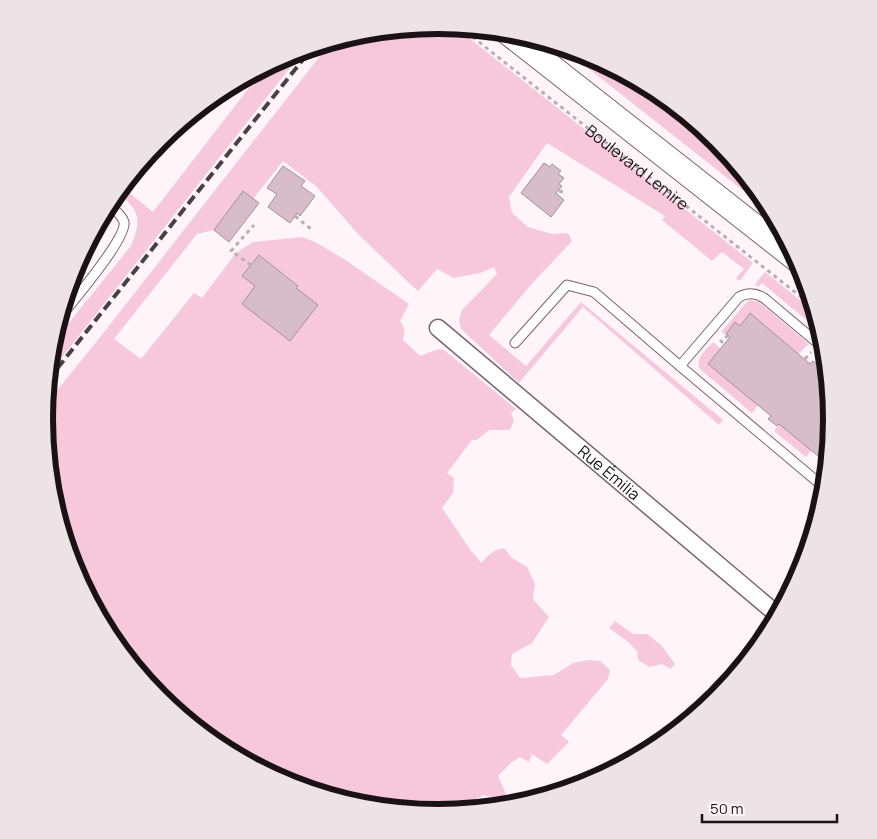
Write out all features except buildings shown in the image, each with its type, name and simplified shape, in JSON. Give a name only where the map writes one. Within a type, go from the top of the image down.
[{"type":"main road","name":"Boulevard Lemire","points":[[521,43],[784,250]]},
{"type":"street","name":"Rue Émilia","points":[[438,328],[773,611]]},
{"type":"lane","points":[[71,304],[120,238],[124,229],[124,222],[122,216],[115,210]]},
{"type":"lane","points":[[515,343],[567,285],[594,292],[819,483]]},
{"type":"lane","points":[[680,366],[739,296],[744,294],[758,294],[817,342]]},
{"type":"path","name":"Boulevard Lemire","points":[[471,36],[805,300]]},
{"type":"path","points":[[558,190],[567,193]]},
{"type":"path","points":[[294,216],[310,229]]},
{"type":"path","points":[[251,265],[231,251],[254,224]]},
{"type":"shaded area","points":[[438,34],[466,35],[753,263],[740,281],[736,278],[744,269],[722,252],[712,261],[662,220],[665,216],[547,143],[509,197],[512,213],[528,227],[552,234],[568,233],[572,241],[529,287],[489,335],[526,366],[581,302],[723,420],[719,425],[583,307],[519,383],[461,329],[459,320],[462,310],[497,274],[494,267],[480,273],[454,278],[437,269],[418,291],[358,234],[317,187],[283,161],[253,199],[243,191],[214,230],[197,234],[114,339],[141,359],[194,293],[202,298],[236,253],[253,242],[302,237],[317,243],[344,259],[409,304],[400,321],[404,330],[403,340],[420,356],[438,349],[444,350],[516,409],[511,413],[514,421],[510,430],[489,430],[477,440],[472,440],[447,473],[454,478],[453,493],[442,508],[481,563],[489,555],[504,548],[512,558],[527,567],[535,584],[533,599],[549,617],[532,643],[512,654],[511,665],[520,678],[554,675],[573,663],[588,660],[600,661],[610,670],[608,679],[561,735],[569,742],[547,764],[532,754],[529,762],[520,757],[498,776],[506,794],[502,800],[483,795],[464,804],[438,805],[388,802],[363,798],[315,785],[268,765],[224,740],[184,710],[148,674],[104,612],[82,567],[66,519],[56,470],[53,420],[54,394],[324,52],[363,41],[388,37]],"holes":[[[259,255],[298,285],[296,288],[318,305],[290,341],[242,304],[255,286]]]},
{"type":"shaded area","points":[[577,60],[626,83],[643,98],[646,94],[673,113],[693,129],[729,165],[756,201]]},
{"type":"shaded area","points":[[295,62],[57,364],[64,329],[131,246],[137,228],[137,216],[123,198],[127,191],[153,212],[254,81]]},
{"type":"shaded area","points":[[765,272],[807,306],[812,325],[762,283],[758,287],[755,284]]},
{"type":"shaded area","points":[[750,300],[759,302],[809,344],[799,354],[750,314],[740,326],[735,322],[724,334],[722,331]]},
{"type":"shaded area","points":[[713,342],[721,349],[708,364],[758,405],[752,413],[700,369],[700,358]]},
{"type":"shaded area","points":[[780,424],[811,450],[806,457],[774,431]]},
{"type":"shaded area","points":[[615,621],[633,634],[647,634],[661,645],[675,664],[671,669],[662,664],[649,667],[638,660],[637,651],[609,628]]},
{"type":"railway","points":[[56,370],[304,58]]}]
